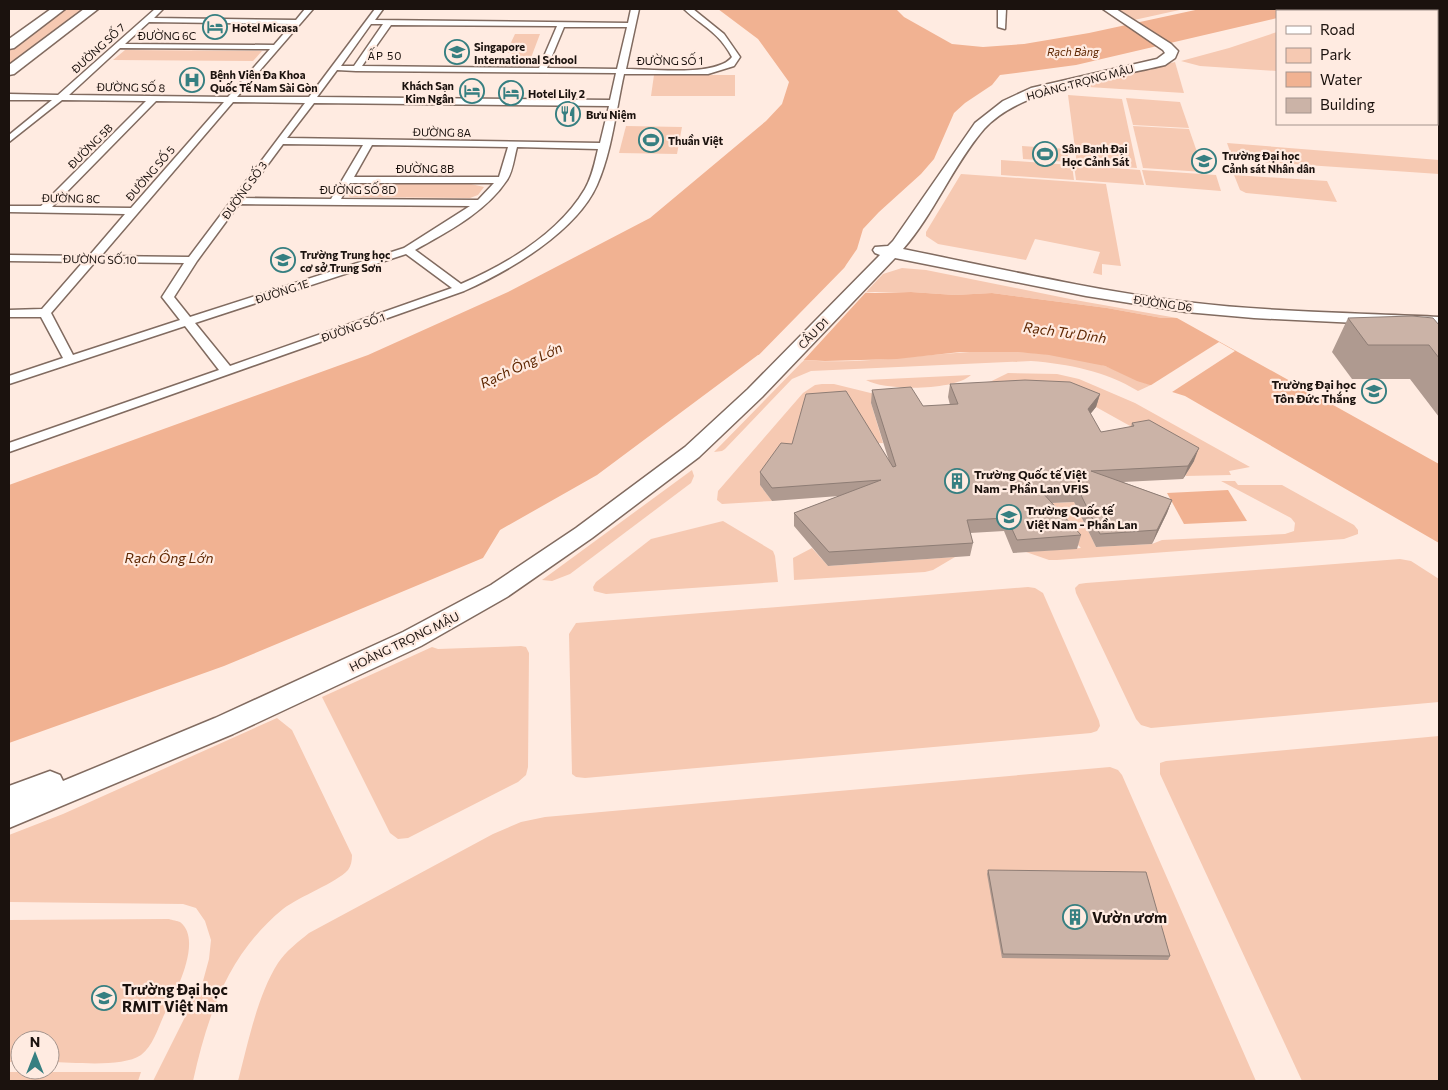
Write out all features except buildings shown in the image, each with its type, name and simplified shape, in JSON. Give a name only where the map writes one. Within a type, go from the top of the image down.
[{"type":"main road","points":[[9,45],[59,9]]},
{"type":"main road","points":[[9,72],[92,9]]},
{"type":"main road","name":"HOÀNG TRỌNG MẬU","points":[[864,272],[888,247],[980,126],[1008,104],[1036,91],[1093,74],[1162,62],[1171,55],[1172,51],[1167,47],[1115,15],[1096,9]]},
{"type":"main road","name":"ĐƯỜNG D6","points":[[888,247],[1086,292],[1186,307],[1439,311]]},
{"type":"main road","name":"CẦU D1","points":[[749,390],[864,272]]},
{"type":"main road","name":"ĐƯỜNG D6","points":[[1252,308],[1439,322]]},
{"type":"main road","name":"HOÀNG TRỌNG MẬU","points":[[9,816],[224,726],[412,639],[493,586],[584,533],[683,450],[749,390]]},
{"type":"main road","name":"HOÀNG TRỌNG MẬU","points":[[9,798],[183,727],[403,629],[493,586]]},
{"type":"street","name":"ĐƯỜNG SỐ 7","points":[[54,100],[159,9]]},
{"type":"street","name":"ĐƯỜNG SỐ 5","points":[[45,313],[309,9]]},
{"type":"street","name":"ĐƯỜNG SỐ 3","points":[[227,371],[168,297],[192,260],[379,9]]},
{"type":"street","name":"ĐƯỜNG SỐ 1","points":[[9,448],[460,289],[506,267],[531,249],[575,210],[589,190],[599,167],[635,9]]},
{"type":"street","name":"ĐƯỜNG SỐ 1","points":[[620,71],[708,72],[731,64],[736,57],[728,41],[707,22],[688,9]]},
{"type":"street","points":[[1002,9],[1002,27]]},
{"type":"street","points":[[146,20],[298,22]]},
{"type":"street","points":[[368,22],[631,25]]},
{"type":"street","points":[[356,69],[388,23]]},
{"type":"street","points":[[542,70],[561,25]]},
{"type":"street","name":"ĐƯỜNG 6C","points":[[118,46],[276,47]]},
{"type":"street","points":[[352,46],[372,46]]},
{"type":"street","points":[[334,68],[620,71]]},
{"type":"street","name":"ĐƯỜNG SỐ 8","points":[[9,97],[54,100]]},
{"type":"street","points":[[9,140],[54,100]]},
{"type":"street","name":"ĐƯỜNG SỐ 8","points":[[9,102],[54,100],[612,105]]},
{"type":"street","name":"ĐƯỜNG 5B","points":[[43,210],[151,101]]},
{"type":"street","name":"ĐƯỜNG 8A","points":[[280,141],[603,146]]},
{"type":"street","points":[[335,202],[369,142]]},
{"type":"street","name":"ĐƯỜNG 1E","points":[[9,380],[408,250],[446,228],[480,203],[502,180],[513,144]]},
{"type":"street","name":"ĐƯỜNG 8B","points":[[348,180],[502,180]]},
{"type":"street","name":"ĐƯỜNG SỐ 8D","points":[[236,201],[480,203]]},
{"type":"street","name":"ĐƯỜNG 8C","points":[[9,210],[134,211]]},
{"type":"street","points":[[408,250],[460,289]]},
{"type":"street","name":"ĐƯỜNG SỐ 10","points":[[9,258],[192,260]]},
{"type":"street","points":[[9,313],[45,313],[70,360]]},
{"type":"green space","points":[[64,9],[87,9],[9,67],[9,49]]},
{"type":"green space","points":[[1115,9],[1184,9],[1134,20]]},
{"type":"green space","points":[[1370,9],[1439,9],[1439,101],[1438,10]]},
{"type":"green space","points":[[1276,32],[1276,71],[1200,66],[1181,61]]},
{"type":"green space","points":[[515,34],[540,34],[529,63],[508,63],[512,53],[506,53]]},
{"type":"green space","points":[[125,50],[262,51],[253,61],[113,60]]},
{"type":"green space","points":[[1175,62],[1184,93],[1072,86]]},
{"type":"green space","points":[[654,75],[735,75],[735,96],[651,96]]},
{"type":"green space","points":[[1068,95],[1122,99],[1137,168],[1077,164]]},
{"type":"green space","points":[[1126,98],[1180,102],[1189,128],[1133,125]]},
{"type":"green space","name":"Thuần Việt","points":[[626,126],[682,127],[677,154],[619,153]]},
{"type":"green space","points":[[1133,126],[1189,129],[1204,172],[1143,168]]},
{"type":"green space","points":[[1227,143],[1439,160],[1439,174],[1233,160]]},
{"type":"green space","name":"Sân Banh Đại Học Cảnh Sát","points":[[1022,146],[1067,149],[1069,162],[1023,159]]},
{"type":"green space","points":[[1001,160],[1072,165],[1074,180],[1001,175]]},
{"type":"green space","points":[[1074,165],[1140,170],[1144,185],[1076,180]]},
{"type":"green space","points":[[1142,170],[1216,175],[1221,191],[1146,185]]},
{"type":"green space","points":[[961,174],[1106,184],[1121,266],[1102,264],[1102,275],[1093,273],[1100,252],[1035,239],[1026,260],[938,244],[926,236],[926,232]]},
{"type":"green space","points":[[1234,175],[1327,181],[1337,202],[1246,193],[1240,190]]},
{"type":"green space","points":[[358,183],[471,184],[484,187],[478,195],[470,198],[351,197],[345,195],[350,186]]},
{"type":"green space","points":[[902,268],[926,270],[1177,318],[1162,318],[1107,308],[992,293],[955,295],[911,292],[866,292],[883,274]]},
{"type":"green space","points":[[986,351],[1076,358],[1105,366],[1151,385],[1138,391],[1113,378],[1086,370],[1059,364],[1031,361],[811,371],[792,379],[725,449],[714,452],[804,360],[855,361]]},
{"type":"green space","points":[[1008,373],[1057,374],[1079,379],[1135,403],[1250,467],[1229,471],[1231,475],[1185,476],[1193,461],[1096,407],[1067,395],[959,397]]},
{"type":"green space","points":[[971,375],[950,384],[919,388],[888,386],[866,380]]},
{"type":"green space","points":[[834,384],[899,400],[871,403],[883,443],[796,441],[760,485],[772,501],[722,504],[717,500],[718,491],[803,393],[815,385]]},
{"type":"green space","points":[[692,470],[694,476],[691,483],[570,574],[552,581],[542,580]]},
{"type":"green space","points":[[1221,481],[1235,481],[1238,485],[1282,485],[1354,525],[1358,530],[1358,534],[1344,539],[1057,560],[1049,560],[1026,552],[1081,548],[1037,504],[1074,502],[1096,547],[1152,544],[1162,540],[1285,534],[1294,531],[1295,523],[1291,518]]},
{"type":"green space","points":[[723,521],[773,551],[778,582],[606,594],[594,591],[593,587],[596,582],[651,539]]},
{"type":"green space","points":[[812,548],[828,566],[955,557],[933,570],[925,572],[794,580],[793,558]]},
{"type":"green space","points":[[1400,559],[1411,561],[1439,579],[1439,702],[1151,728],[1141,725],[1136,719],[1075,588],[1079,584],[1086,583]]},
{"type":"green space","points":[[1028,587],[1035,588],[1043,593],[1099,721],[1100,726],[1097,731],[585,778],[576,777],[572,774],[569,634],[576,623]]},
{"type":"green space","points":[[432,647],[438,649],[526,647],[529,653],[528,767],[526,775],[518,782],[408,838],[398,839],[390,833],[322,697]]},
{"type":"green space","points":[[277,718],[292,730],[352,855],[351,865],[348,870],[335,880],[283,909],[248,945],[234,966],[214,1009],[193,1081],[153,1081],[203,981],[209,959],[211,940],[205,921],[196,908],[183,904],[9,902],[9,835],[63,814]]},
{"type":"green space","points":[[1439,736],[1439,1081],[1302,1081],[1160,774],[1160,763]]},
{"type":"green space","points":[[1110,767],[1118,770],[1122,775],[1256,1081],[238,1081],[264,990],[278,963],[292,947],[309,933],[493,834],[521,822],[545,817]]},
{"type":"green space","points":[[169,919],[180,922],[187,930],[189,941],[185,968],[149,1047],[141,1055],[122,1062],[60,1062],[60,1030],[10,1030],[9,1062],[9,920]]},
{"type":"green space","points":[[9,1072],[10,1080],[60,1080],[60,1072],[141,1072],[138,1081],[9,1081]]},
{"type":"water","name":"Rạch Ông Lớn","points":[[718,9],[896,9],[904,17],[952,44],[983,47],[1024,44],[1089,33],[1200,9],[1372,10],[1276,10],[1276,18],[1076,65],[1000,75],[992,85],[965,103],[954,113],[934,159],[921,174],[863,229],[857,249],[840,277],[840,288],[844,292],[911,292],[955,295],[992,293],[1107,308],[1162,318],[1177,318],[1439,464],[1439,543],[1185,396],[1137,381],[1105,366],[1049,355],[1017,352],[960,352],[897,359],[825,361],[804,360],[775,353],[758,355],[597,475],[500,530],[483,558],[224,666],[9,743],[9,485],[368,355],[508,292],[650,218],[766,121],[782,104],[789,82],[758,39]]},
{"type":"water","points":[[1228,490],[1247,521],[1184,524],[1167,493]]},
{"type":"pier","points":[[847,265],[842,277],[842,287],[845,289],[868,290],[802,362],[775,355],[759,358],[749,365]]},
{"type":"pier","points":[[1219,342],[1235,351],[1169,394],[1148,387]]},
{"type":"place","name":"Hotel Micasa","points":[[215,27]]},
{"type":"place","name":"Singapore International School","points":[[457,52]]},
{"type":"place","name":"Bệnh Viện Đa Khoa Quốc Tế Nam Sài Gòn","points":[[192,80]]},
{"type":"place","name":"Khách Sạn Kim Ngân","points":[[472,91]]},
{"type":"place","name":"Hotel Lily 2","points":[[511,93]]},
{"type":"place","name":"Bưu Niệm","points":[[568,114]]},
{"type":"place","name":"Thuần Việt","points":[[651,140]]},
{"type":"place","name":"Sân Banh Đại Học Cảnh Sát","points":[[1045,154]]},
{"type":"place","name":"Trường Đại học Cảnh sát Nhân dân","points":[[1204,161]]},
{"type":"place","name":"Trường Trung học cơ sở Trung Sơn","points":[[283,260]]},
{"type":"place","name":"Trường Đại học Tôn Đức Thắng","points":[[1374,391]]},
{"type":"place","name":"Trường Quốc tế Việt Nam - Phần Lan VFIS","points":[[957,481]]},
{"type":"place","name":"Trường Quốc tế Việt Nam - Phần Lan","points":[[1009,517]]},
{"type":"place","name":"Vườn ươm","points":[[1075,917]]},
{"type":"place","name":"Trường Đại học RMIT Việt Nam","points":[[104,998]]},
{"type":"district","name":"ẤP 50","points":[[385,55]]},
{"type":"water label","name":"Rạch Bàng","points":[[1073,51]]},
{"type":"water label","name":"Rạch Tư Dinh","points":[[1065,332]]}]
